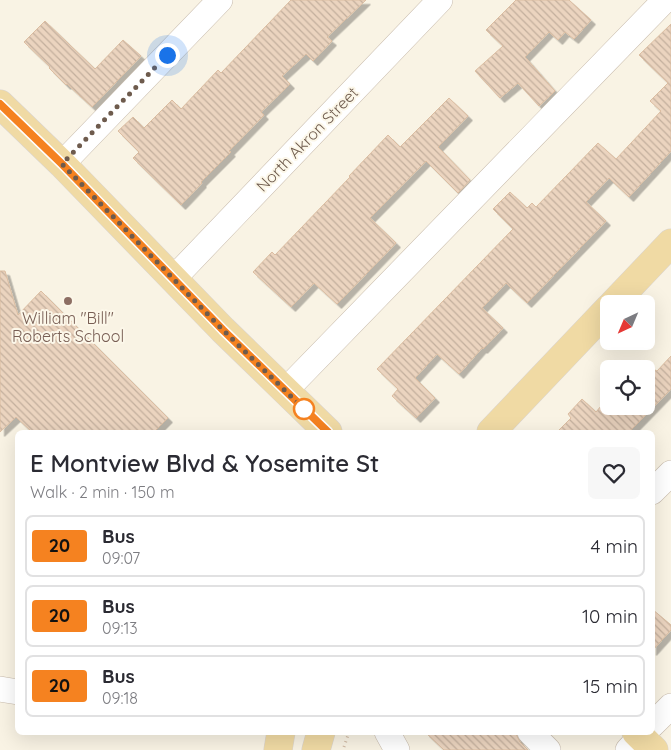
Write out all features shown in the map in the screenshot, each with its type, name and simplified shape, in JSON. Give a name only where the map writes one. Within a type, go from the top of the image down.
[{"type":"main road","points":[[0,104],[62,164],[223,330],[326,430]]},
{"type":"main road","points":[[622,295],[671,243]]},
{"type":"main road","points":[[493,430],[600,317]]},
{"type":"main road","points":[[285,391],[306,430]]},
{"type":"main road","points":[[278,750],[280,735]]},
{"type":"main road","points":[[316,750],[319,735]]},
{"type":"street","points":[[62,164],[220,0]]},
{"type":"street","name":"North Akron Street","points":[[174,278],[440,0]]},
{"type":"street","points":[[285,391],[665,0]]},
{"type":"street","points":[[655,489],[671,473]]},
{"type":"street","points":[[0,689],[15,692]]},
{"type":"street","points":[[655,724],[671,706]]},
{"type":"street","points":[[388,735],[397,750]]},
{"type":"street","points":[[533,735],[548,750]]},
{"type":"path","points":[[344,750],[347,735]]},
{"type":"building","points":[[291,0],[366,0],[327,37],[332,41],[313,61],[306,54],[282,76],[290,84],[261,112],[264,115],[181,205],[133,158],[139,152],[118,131],[133,117],[144,128],[172,100],[181,109],[218,70],[221,73]]},
{"type":"building","points":[[516,0],[569,0],[591,20],[574,39],[565,32],[558,40],[549,32],[525,57],[555,91],[539,106],[518,83],[500,98],[475,71],[503,46],[486,30]]},
{"type":"building","points":[[45,21],[95,69],[123,40],[141,56],[92,107],[66,85],[24,42]]},
{"type":"building","points":[[671,24],[671,151],[629,197],[609,178],[586,202],[606,221],[527,303],[506,283],[482,308],[503,328],[459,374],[437,354],[415,378],[435,398],[416,418],[392,396],[398,389],[377,369],[513,229],[493,209],[510,192],[527,208],[532,203],[536,207],[598,143],[616,159],[661,111],[650,101],[668,83],[639,55]]},
{"type":"building","points":[[449,98],[468,116],[438,147],[470,180],[458,193],[426,161],[370,218],[396,243],[337,304],[314,283],[291,307],[253,272],[272,252],[275,255],[388,135],[400,147]]},
{"type":"building","points":[[0,271],[5,271],[18,315],[41,291],[168,418],[156,430],[30,430],[16,417],[0,432]]},
{"type":"building","points":[[671,356],[671,389],[655,405],[655,370],[657,371]]},
{"type":"building","points":[[582,399],[596,412],[600,407],[600,415],[646,415],[631,430],[559,430],[571,418],[568,414]]},
{"type":"building","points":[[655,612],[671,625],[671,630],[655,648]]},
{"type":"building","points":[[428,735],[516,735],[528,750],[444,750]]},
{"type":"bus line","name":"20","points":[[0,104],[62,164],[223,330],[326,430]]},
{"type":"place","name":"William \"Bill\" Roberts School","points":[[68,301]]},
{"type":"route","points":[[167,55],[62,164],[223,330],[304,409]]}]
